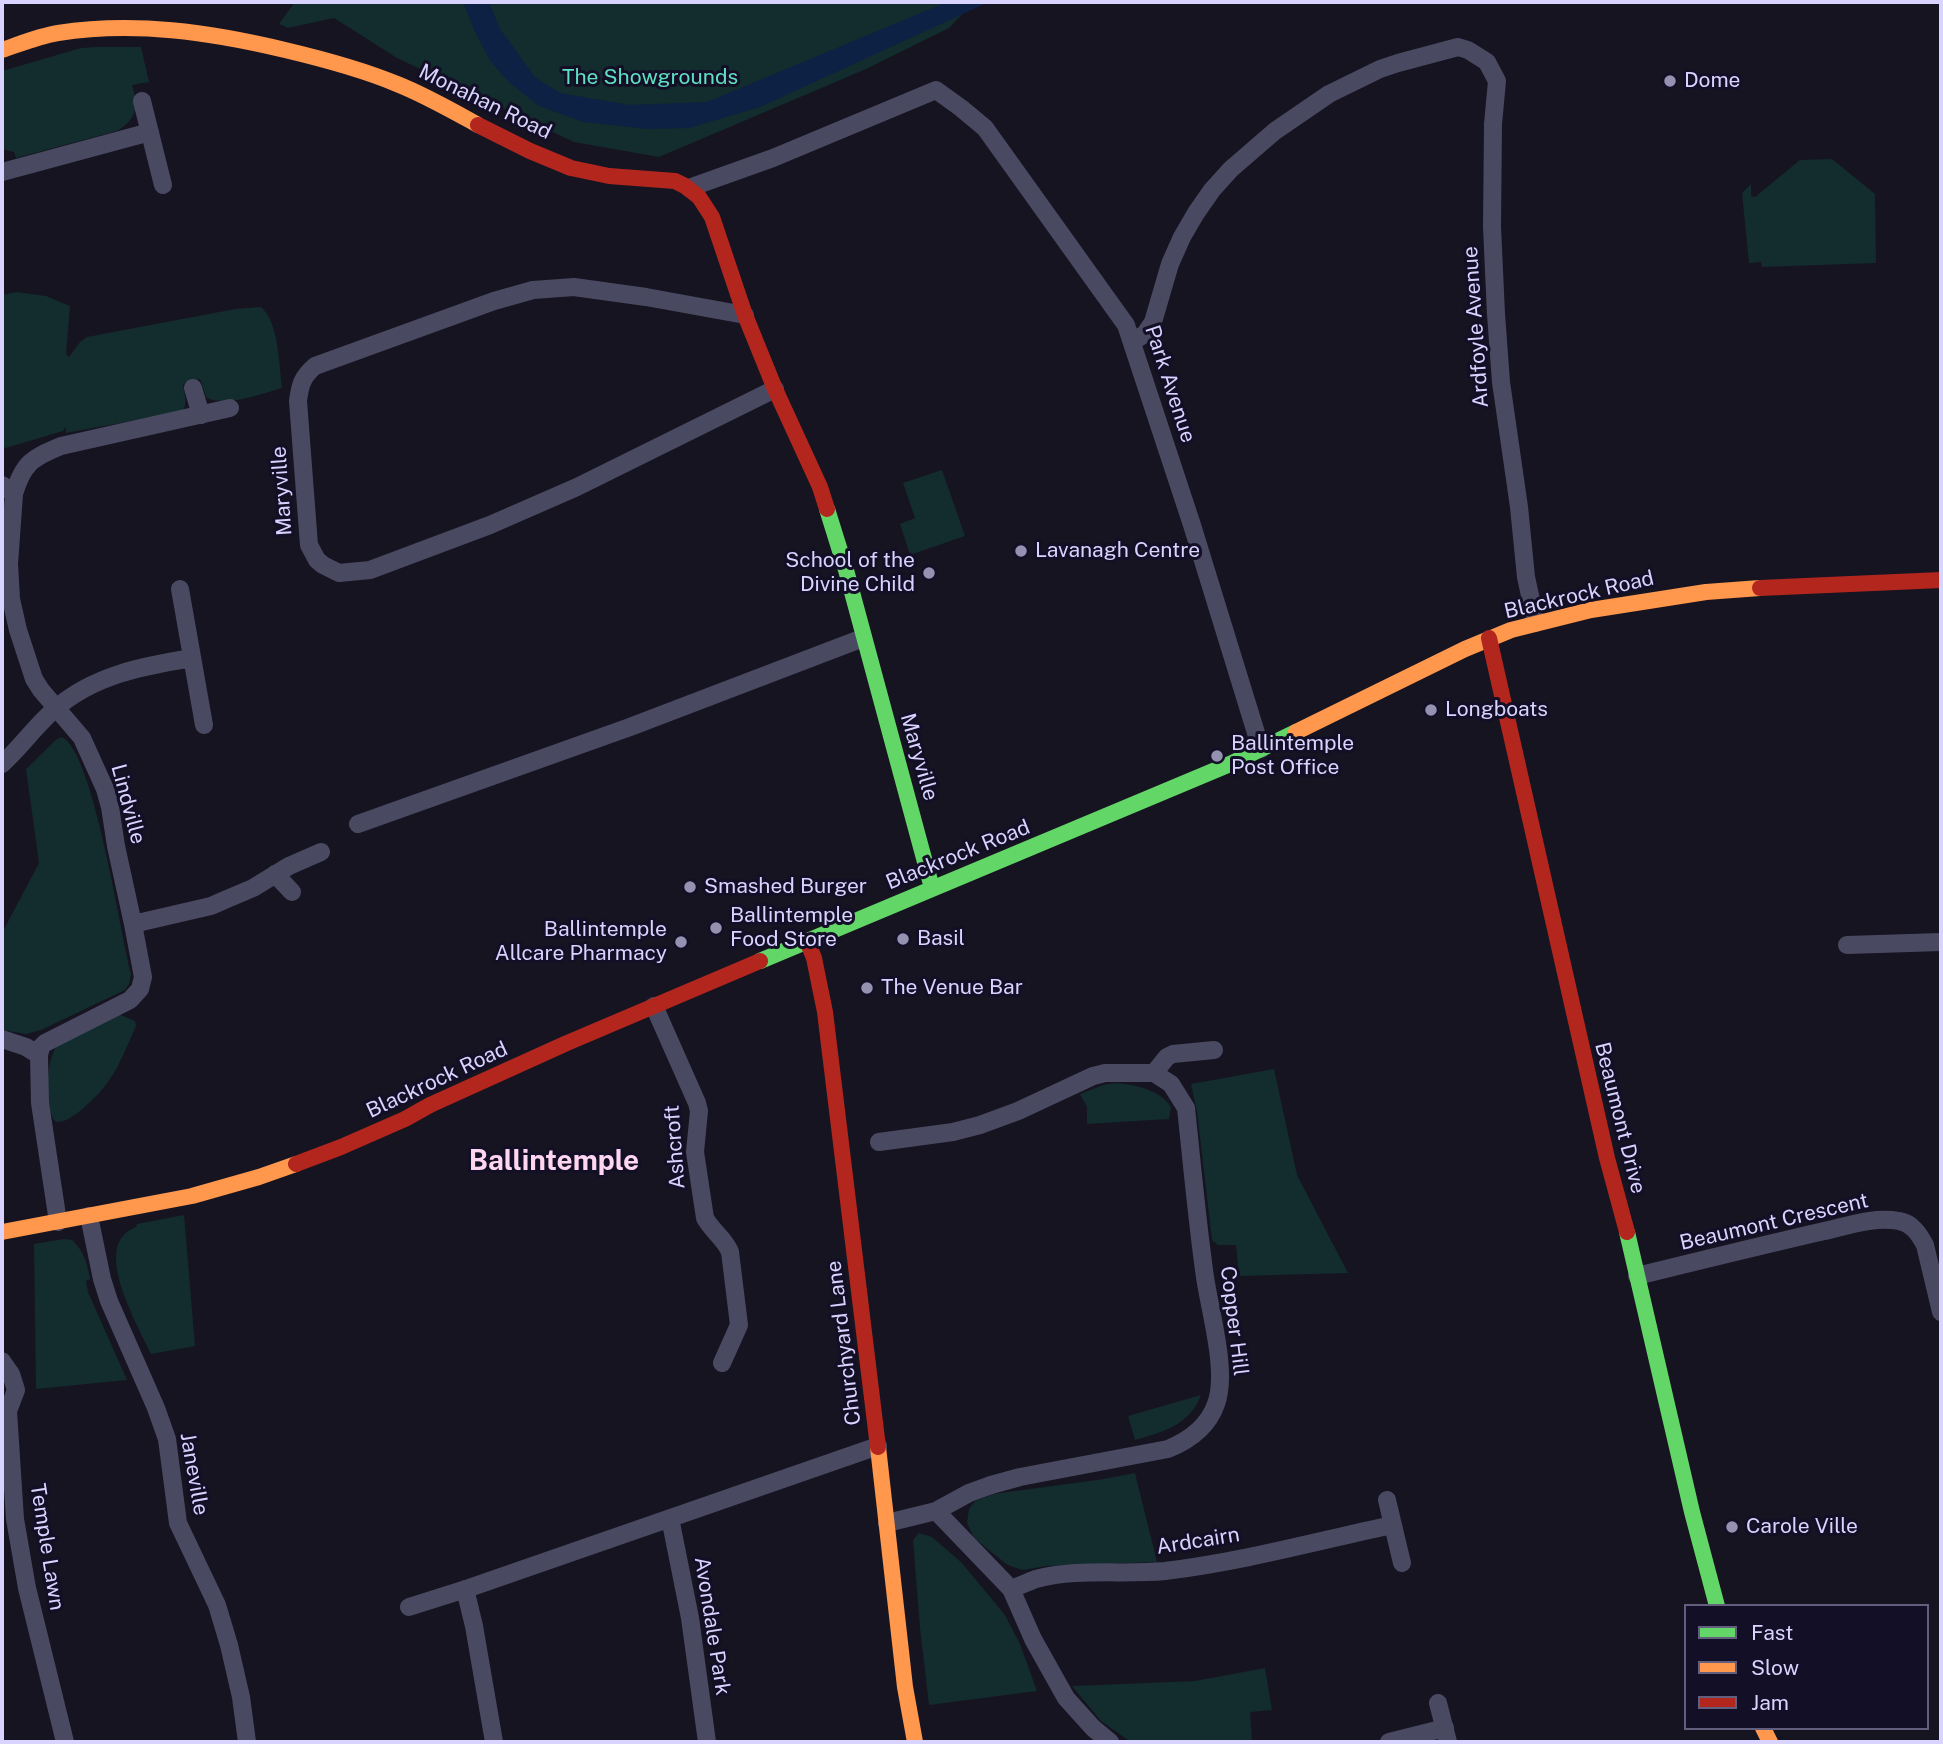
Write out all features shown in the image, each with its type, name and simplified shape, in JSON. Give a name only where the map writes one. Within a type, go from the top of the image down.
[{"type":"street","name":"Monahan Road","points":[[2,50],[56,33],[106,28],[167,29],[233,38],[330,61],[379,76],[534,153],[569,167],[604,175],[674,180],[689,188]]},
{"type":"street","name":"Ardfoyle Avenue","points":[[1133,341],[1144,334],[1153,322],[1170,264],[1182,237],[1212,190],[1233,167],[1275,131],[1329,94],[1380,69],[1458,47],[1487,62],[1497,81],[1492,192],[1501,382],[1526,577],[1536,623]]},
{"type":"street","name":"Park Avenue","points":[[689,188],[773,158],[936,90],[985,128],[1126,324],[1261,749]]},
{"type":"street","points":[[142,101],[163,185]]},
{"type":"street","points":[[2,172],[150,132]]},
{"type":"street","name":"Maryville","points":[[689,188],[712,218],[745,315],[820,487],[846,570],[932,888]]},
{"type":"street","name":"Maryville","points":[[745,315],[615,293],[553,288],[518,293],[315,366],[300,384],[298,401],[306,523],[312,553],[323,565],[339,573],[370,570],[490,525],[577,487],[775,389]]},
{"type":"street","points":[[193,388],[201,415]]},
{"type":"street","name":"Lindville","points":[[39,1055],[45,1043],[130,1000],[142,984],[143,977],[105,789],[82,738],[41,690],[30,668],[11,600],[8,489],[36,456],[48,451],[78,441],[230,408]]},
{"type":"street","name":"Blackrock Road","points":[[2,1232],[215,1191],[320,1155],[654,1006],[1186,783],[1489,638],[1591,610],[1706,592],[1779,586],[1941,580]]},
{"type":"street","points":[[180,589],[204,725]]},
{"type":"street","points":[[358,824],[630,727],[863,638]]},
{"type":"street","name":"Beaumont Drive","points":[[1489,638],[1610,1171],[1716,1604]]},
{"type":"street","points":[[2,764],[56,707],[83,689],[124,671],[192,658]]},
{"type":"street","points":[[133,924],[211,906],[253,888],[321,852]]},
{"type":"street","points":[[275,874],[292,892]]},
{"type":"street","name":"Churchyard Lane","points":[[807,941],[814,958],[825,1012],[905,1687],[915,1742]]},
{"type":"street","points":[[1847,945],[1941,942]]},
{"type":"street","name":"Ashcroft","points":[[654,1006],[697,1102],[699,1111],[695,1152],[705,1218],[726,1243],[730,1252],[739,1325],[722,1363]]},
{"type":"street","points":[[2,1039],[26,1047],[39,1055],[40,1103],[58,1222]]},
{"type":"street","points":[[879,1142],[953,1132],[980,1125],[1049,1098],[1093,1076],[1105,1073],[1154,1073],[1167,1057],[1173,1054],[1214,1050]]},
{"type":"street","name":"Copper Hill","points":[[887,1523],[936,1511],[969,1493],[1020,1477],[1168,1449],[1189,1440],[1208,1422],[1220,1391],[1221,1373],[1205,1277],[1186,1108],[1171,1084],[1154,1073]]},
{"type":"street","name":"Janeville","points":[[89,1216],[109,1301],[167,1439],[178,1523],[216,1605],[227,1638],[241,1697],[247,1742]]},
{"type":"street","name":"Beaumont Crescent","points":[[1637,1276],[1872,1221],[1899,1221],[1914,1228],[1925,1245],[1941,1312]]},
{"type":"street","name":"Temple Lawn","points":[[2,1361],[11,1374],[16,1390],[8,1411],[15,1519],[27,1588],[65,1742]]},
{"type":"street","points":[[409,1607],[878,1446]]},
{"type":"street","points":[[1387,1500],[1402,1563]]},
{"type":"street","points":[[936,1511],[1011,1589],[1033,1639],[1066,1698],[1093,1728],[1110,1742]]},
{"type":"street","name":"Avondale Park","points":[[670,1518],[690,1618],[708,1742]]},
{"type":"street","name":"Ardcairn","points":[[1011,1589],[1036,1579],[1065,1574],[1148,1572],[1184,1568],[1392,1525]]},
{"type":"street","points":[[465,1589],[494,1742]]},
{"type":"street","points":[[1388,1742],[1447,1735],[1438,1703]]},
{"type":"green space","name":"The Showgrounds","points":[[295,2],[974,2],[949,28],[866,69],[659,157],[574,142],[397,58],[334,18],[288,28],[279,24]]},
{"type":"green space","points":[[141,47],[149,82],[132,85],[136,106],[129,122],[117,131],[16,158],[14,152],[5,150],[2,147],[2,71],[81,48]]},
{"type":"green space","points":[[1832,159],[1875,194],[1876,263],[1762,267],[1761,262],[1749,263],[1742,193],[1751,184],[1751,196],[1755,197],[1800,160]]},
{"type":"green space","points":[[16,292],[46,296],[70,306],[66,354],[69,357],[87,337],[235,309],[261,307],[275,333],[282,388],[243,399],[223,401],[206,397],[200,379],[183,384],[185,403],[181,412],[66,433],[66,427],[63,431],[2,449],[2,295]]},
{"type":"green space","points":[[942,470],[965,536],[910,555],[900,524],[915,518],[903,483]]},
{"type":"green space","points":[[62,737],[74,750],[95,808],[131,974],[125,990],[41,1030],[26,1034],[2,1030],[2,933],[39,863],[26,769]]},
{"type":"green space","points":[[114,1012],[135,1021],[136,1026],[120,1062],[108,1082],[91,1101],[69,1119],[56,1122],[49,1106],[48,1095],[49,1071],[54,1051],[58,1044]]},
{"type":"green space","points":[[1274,1069],[1297,1175],[1348,1273],[1239,1276],[1236,1245],[1218,1245],[1212,1240],[1197,1112],[1191,1084]]},
{"type":"green space","points":[[1115,1083],[1139,1087],[1160,1096],[1171,1107],[1169,1119],[1087,1124],[1087,1107],[1080,1094]]},
{"type":"green space","points":[[184,1215],[195,1346],[151,1354],[121,1286],[117,1250],[123,1236],[137,1224]]},
{"type":"green space","points":[[72,1240],[84,1258],[90,1279],[86,1281],[88,1292],[127,1380],[36,1389],[34,1244]]},
{"type":"green space","points":[[1201,1395],[1190,1414],[1183,1420],[1165,1430],[1135,1440],[1128,1416]]},
{"type":"green space","points":[[1135,1473],[1157,1562],[1046,1566],[1023,1570],[1005,1563],[974,1538],[967,1523],[969,1509],[975,1501],[993,1494]]},
{"type":"green space","points":[[919,1533],[932,1537],[961,1562],[1005,1615],[1020,1644],[1037,1691],[929,1705],[913,1540]]},
{"type":"green space","points":[[1265,1668],[1272,1710],[1250,1712],[1252,1742],[1131,1742],[1101,1721],[1072,1686],[1195,1681]]},
{"type":"water","points":[[463,2],[489,2],[500,29],[535,77],[560,93],[630,105],[707,102],[947,2],[989,2],[760,107],[689,128],[648,129],[583,122],[539,106],[510,83],[491,62]]},
{"type":"traffic: fast","points":[[827,509],[932,888]]},
{"type":"traffic: fast","points":[[760,961],[1230,764],[1296,732]]},
{"type":"traffic: fast","points":[[1627,1232],[1692,1512],[1716,1604]]},
{"type":"traffic: slow","points":[[2,50],[51,34],[115,28],[172,30],[229,38],[356,69],[418,93],[478,125]]},
{"type":"traffic: slow","points":[[1296,732],[1465,649],[1511,630],[1591,610],[1706,592],[1760,588]]},
{"type":"traffic: slow","points":[[2,1232],[192,1196],[296,1164]]},
{"type":"traffic: slow","points":[[878,1447],[905,1687],[915,1742]]},
{"type":"traffic: slow","points":[[1764,1730],[1770,1742]]},
{"type":"traffic: jam","points":[[478,125],[571,168],[609,176],[675,181],[699,197],[712,217],[745,315],[820,487],[827,509]]},
{"type":"traffic: jam","points":[[1760,588],[1941,580]]},
{"type":"traffic: jam","points":[[1489,638],[1607,1158],[1627,1232]]},
{"type":"traffic: jam","points":[[807,941],[814,958],[825,1012],[878,1447]]},
{"type":"traffic: jam","points":[[296,1164],[341,1147],[567,1043],[760,961]]},
{"type":"place","name":"Dome","points":[[1670,81]]},
{"type":"place","name":"Lavanagh Centre","points":[[1021,551]]},
{"type":"place","name":"School of the Divine Child","points":[[929,573]]},
{"type":"place","name":"Longboats","points":[[1431,710]]},
{"type":"place","name":"Ballintemple Post Office","points":[[1217,756]]},
{"type":"place","name":"Smashed Burger","points":[[690,887]]},
{"type":"place","name":"Ballintemple Food Store","points":[[716,928]]},
{"type":"place","name":"Basil","points":[[903,939]]},
{"type":"place","name":"Ballintemple Allcare Pharmacy","points":[[681,942]]},
{"type":"place","name":"The Venue Bar","points":[[867,988]]},
{"type":"place","name":"Carole Ville","points":[[1732,1527]]},
{"type":"district","name":"Ballintemple","points":[[554,1161]]}]
